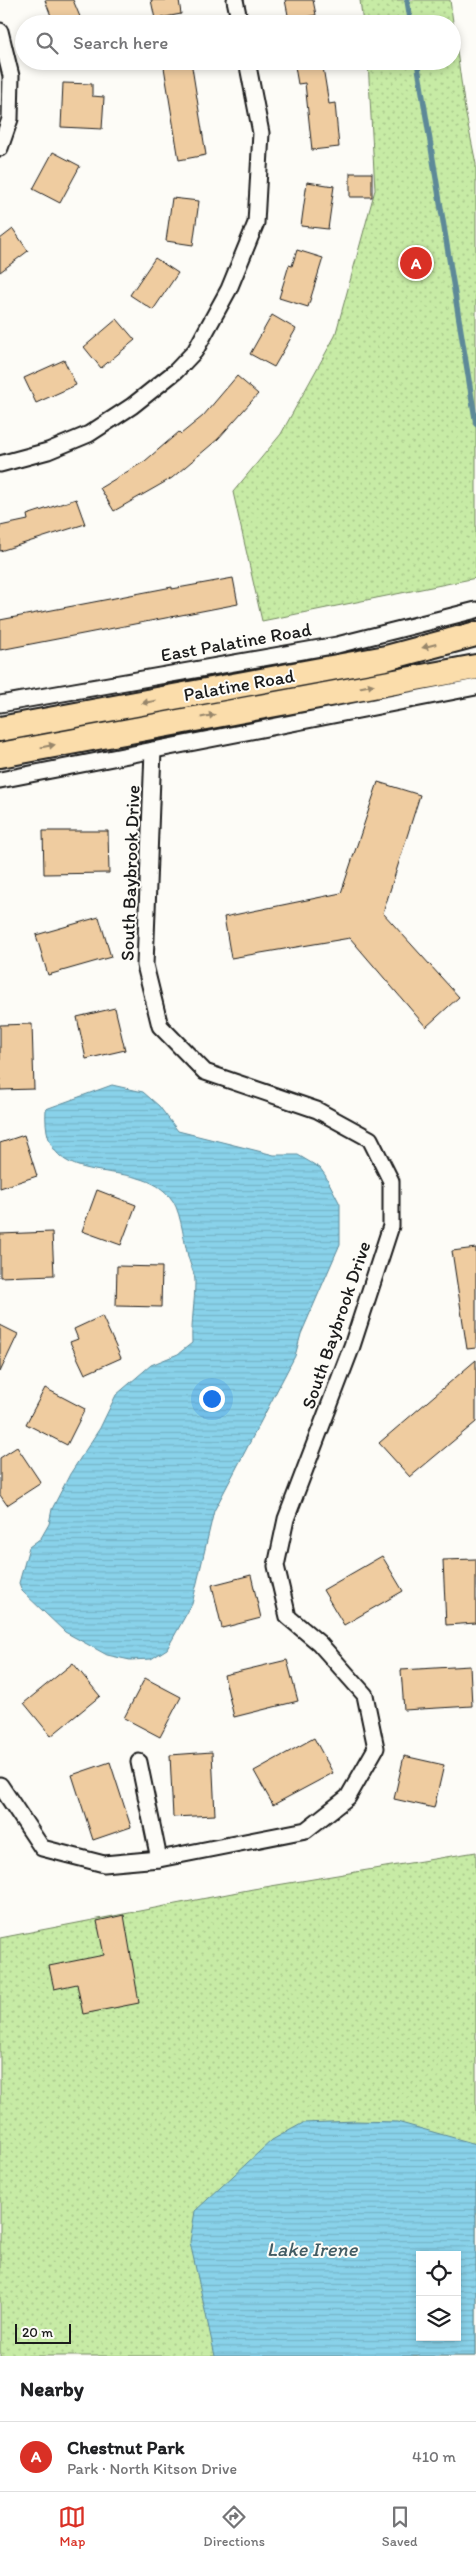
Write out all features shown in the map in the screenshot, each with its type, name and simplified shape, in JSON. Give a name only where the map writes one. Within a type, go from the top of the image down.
[{"type":"main road","name":"Palatine Road","points":[[0,730],[386,658],[476,634]]},
{"type":"main road","name":"Palatine Road","points":[[0,755],[476,667]]},
{"type":"street","points":[[235,0],[238,15]]},
{"type":"street","points":[[0,31],[11,76],[10,119],[0,148]]},
{"type":"street","points":[[0,464],[48,451],[73,441],[132,406],[176,371],[195,351],[229,289],[256,223],[261,133],[249,70]]},
{"type":"street","name":"East Palatine Road","points":[[0,704],[338,645],[476,610]]},
{"type":"street","points":[[0,780],[476,687]]},
{"type":"street","name":"South Baybrook Drive","points":[[0,1785],[42,1848],[104,1864],[159,1859],[306,1830],[348,1797],[376,1748],[365,1694],[319,1643],[288,1616],[276,1566],[286,1519],[352,1346],[391,1226],[391,1181],[370,1139],[317,1110],[205,1072],[160,1026],[145,965],[153,750]]},
{"type":"street","points":[[139,1762],[159,1859]]},
{"type":"green space","points":[[360,0],[450,0],[452,15],[362,15]]},
{"type":"green space","points":[[368,70],[460,70],[465,110],[476,164],[476,578],[262,621],[233,492],[281,434],[335,336],[375,190]]},
{"type":"green space","points":[[476,1852],[476,2356],[0,2356],[0,1938],[253,1889]]},
{"type":"water","points":[[112,1085],[143,1092],[159,1106],[178,1131],[274,1155],[298,1155],[320,1168],[340,1204],[340,1244],[301,1334],[295,1356],[214,1511],[192,1604],[167,1649],[151,1659],[130,1660],[107,1655],[65,1632],[22,1591],[19,1583],[29,1547],[41,1538],[49,1524],[52,1509],[70,1474],[100,1428],[116,1395],[151,1365],[178,1354],[192,1343],[195,1279],[179,1214],[173,1201],[158,1186],[138,1178],[75,1165],[59,1155],[48,1137],[46,1109]]},
{"type":"water","name":"Lake Irene","points":[[356,2121],[397,2122],[476,2144],[476,2356],[215,2356],[190,2242],[195,2211],[272,2140],[303,2123]]},
{"type":"building","points":[[45,0],[73,0],[79,15],[51,15]]},
{"type":"building","points":[[151,0],[179,0],[181,14],[154,15]]},
{"type":"building","points":[[285,0],[313,0],[316,15],[288,15]]},
{"type":"building","points":[[164,70],[192,70],[206,155],[179,160]]},
{"type":"building","points":[[296,70],[323,70],[329,104],[335,103],[339,147],[312,150],[305,83],[298,84]]},
{"type":"building","points":[[63,83],[92,84],[92,96],[104,97],[102,129],[61,127]]},
{"type":"building","points":[[53,152],[80,166],[60,203],[33,189]]},
{"type":"building","points":[[350,173],[372,173],[372,197],[350,197]]},
{"type":"building","points":[[307,182],[334,186],[328,229],[301,226]]},
{"type":"building","points":[[172,198],[199,201],[193,245],[166,241]]},
{"type":"building","points":[[13,229],[28,251],[0,272],[0,239]]},
{"type":"building","points":[[297,250],[323,258],[308,307],[279,298],[289,265],[292,266]]},
{"type":"building","points":[[155,258],[178,273],[153,310],[130,295]]},
{"type":"building","points":[[272,315],[296,329],[274,367],[250,354]]},
{"type":"building","points":[[117,319],[135,340],[101,368],[84,347]]},
{"type":"building","points":[[64,360],[76,385],[36,403],[24,378]]},
{"type":"building","points":[[237,376],[258,394],[218,439],[172,478],[114,511],[100,488],[145,461],[179,432],[181,434],[203,416]]},
{"type":"building","points":[[76,499],[85,524],[0,551],[0,526],[28,520],[27,515]]},
{"type":"building","points":[[233,578],[238,604],[0,650],[0,620],[172,587],[172,589]]},
{"type":"building","points":[[378,782],[420,795],[383,913],[459,997],[426,1027],[350,938],[231,958],[224,917],[341,893]]},
{"type":"building","points":[[43,831],[108,831],[109,873],[44,874]]},
{"type":"building","points":[[99,917],[111,957],[48,975],[36,935]]},
{"type":"building","points":[[115,1008],[125,1050],[86,1059],[77,1017]]},
{"type":"building","points":[[32,1024],[34,1089],[0,1090],[0,1025]]},
{"type":"building","points":[[24,1135],[37,1176],[0,1188],[0,1143]]},
{"type":"building","points":[[97,1190],[136,1205],[121,1245],[82,1231]]},
{"type":"building","points":[[52,1232],[54,1275],[0,1277],[0,1234]]},
{"type":"building","points":[[476,1248],[476,1348],[467,1349],[452,1251]]},
{"type":"building","points":[[117,1266],[162,1267],[161,1307],[116,1306]]},
{"type":"building","points":[[102,1316],[121,1358],[85,1374],[70,1342],[78,1339],[74,1329]]},
{"type":"building","points":[[0,1325],[18,1334],[0,1372]]},
{"type":"building","points":[[476,1360],[476,1422],[410,1477],[379,1443]]},
{"type":"building","points":[[45,1388],[85,1409],[67,1445],[26,1424]]},
{"type":"building","points":[[17,1447],[41,1483],[7,1505],[0,1495],[0,1458]]},
{"type":"building","points":[[382,1556],[403,1591],[344,1625],[323,1590]]},
{"type":"building","points":[[476,1559],[476,1623],[446,1625],[443,1560]]},
{"type":"building","points":[[251,1575],[261,1618],[222,1628],[212,1585]]},
{"type":"building","points":[[287,1660],[298,1701],[234,1717],[224,1675]]},
{"type":"building","points":[[73,1663],[100,1696],[51,1736],[24,1703]]},
{"type":"building","points":[[470,1666],[472,1706],[404,1710],[401,1670]]},
{"type":"building","points":[[145,1678],[181,1697],[160,1737],[124,1718]]},
{"type":"building","points":[[314,1738],[333,1773],[273,1805],[254,1771]]},
{"type":"building","points":[[212,1752],[215,1815],[173,1817],[170,1755]]},
{"type":"building","points":[[404,1756],[444,1765],[434,1808],[394,1799]]},
{"type":"building","points":[[110,1762],[131,1827],[93,1840],[72,1775]]},
{"type":"building","points":[[124,1915],[139,2003],[83,2014],[77,1984],[54,1989],[49,1966],[104,1955],[97,1921]]},
{"type":"waterway","points":[[407,0],[410,15]]},
{"type":"waterway","points":[[418,70],[476,424]]},
{"type":"place","name":"Chestnut Park","points":[[416,263]]}]
